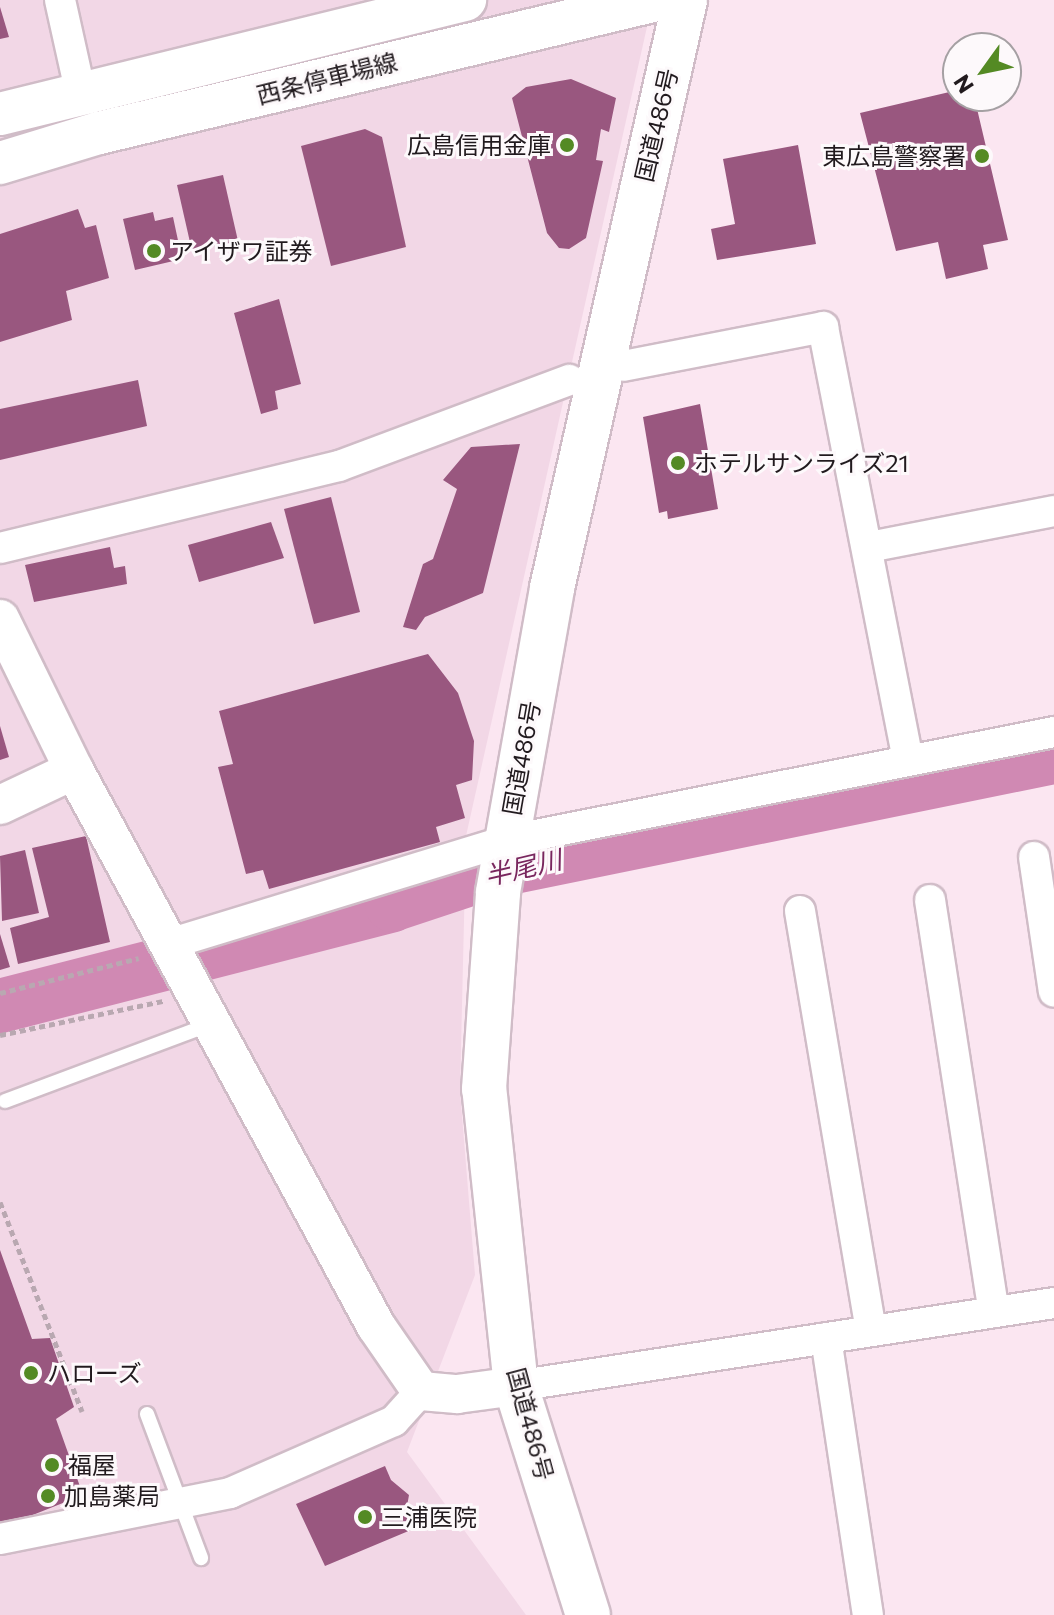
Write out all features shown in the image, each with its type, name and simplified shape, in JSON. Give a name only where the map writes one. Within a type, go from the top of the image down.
[{"type":"highway","name":"国道486号","points":[[588,1615],[516,1386],[484,1089],[498,892],[552,588],[685,0]]},
{"type":"main road","name":"西条停車場線","points":[[0,114],[80,90],[465,0]]},
{"type":"main road","name":"西条停車場線","points":[[0,163],[99,133],[657,0]]},
{"type":"street","points":[[60,0],[80,90]]},
{"type":"street","points":[[623,366],[823,327],[869,547],[908,760]]},
{"type":"street","points":[[0,548],[339,466],[569,380]]},
{"type":"street","points":[[869,547],[1054,511]]},
{"type":"street","points":[[0,619],[74,770],[150,910],[160,949],[376,1326],[421,1391]]},
{"type":"street","points":[[160,949],[506,841],[1054,732]]},
{"type":"street","points":[[0,805],[74,770]]},
{"type":"street","points":[[1034,857],[1054,992]]},
{"type":"street","points":[[930,900],[994,1312]]},
{"type":"street","points":[[800,911],[871,1331]]},
{"type":"street","points":[[421,1391],[457,1394],[516,1386],[1054,1303]]},
{"type":"street","points":[[826,1338],[868,1615]]},
{"type":"street","points":[[0,1539],[179,1506],[230,1493],[394,1421],[421,1391]]},
{"type":"lane","points":[[5,1101],[194,1007]]},
{"type":"lane","points":[[147,1414],[201,1558]]},
{"type":"path","points":[[0,993],[160,949]]},
{"type":"path","points":[[0,1035],[194,1007]]},
{"type":"path","points":[[0,1202],[82,1411]]},
{"type":"shaded area","points":[[0,0],[653,0],[466,836],[460,1091],[475,1275],[407,1452],[526,1615],[0,1615]]},
{"type":"building","points":[[0,7],[9,37],[0,39]]},
{"type":"building","points":[[571,79],[616,98],[609,132],[601,129],[596,160],[603,161],[586,238],[569,249],[559,248],[547,233],[512,98],[526,87]]},
{"type":"building","points":[[942,94],[942,112],[978,112],[1008,240],[983,245],[988,269],[946,279],[938,242],[896,251],[860,113]]},
{"type":"building","points":[[365,129],[382,137],[406,247],[331,266],[301,146]]},
{"type":"building","points":[[798,145],[816,244],[717,260],[711,229],[735,224],[723,159]]},
{"type":"building","points":[[223,175],[238,241],[192,251],[177,185]]},
{"type":"building","points":[[78,209],[85,228],[96,225],[109,278],[66,291],[72,320],[0,342],[0,234]]},
{"type":"building","points":[[153,212],[155,221],[173,217],[182,259],[135,270],[123,219]]},
{"type":"building","points":[[279,299],[301,384],[275,391],[278,409],[261,414],[234,313]]},
{"type":"building","points":[[138,380],[147,426],[0,460],[0,409]]},
{"type":"building","points":[[700,404],[718,509],[668,519],[667,511],[659,513],[643,417]]},
{"type":"building","points":[[520,444],[483,593],[425,617],[416,630],[403,627],[423,564],[433,559],[457,489],[443,480],[471,447]]},
{"type":"building","points":[[331,497],[360,612],[314,624],[284,509]]},
{"type":"building","points":[[271,522],[284,558],[199,582],[188,545]]},
{"type":"building","points":[[110,547],[114,568],[125,566],[127,584],[34,602],[25,565]]},
{"type":"building","points":[[428,654],[458,693],[474,741],[472,780],[456,785],[465,818],[436,827],[440,842],[269,889],[263,870],[246,874],[218,767],[233,764],[219,711]]},
{"type":"building","points":[[0,726],[9,757],[0,760]]},
{"type":"building","points":[[86,836],[110,942],[18,964],[10,928],[49,917],[32,848]]},
{"type":"building","points":[[25,850],[39,913],[2,921],[0,856]]},
{"type":"building","points":[[0,934],[10,967],[0,970]]},
{"type":"building","name":"ハローズ","points":[[0,1250],[32,1339],[50,1338],[74,1407],[56,1419],[83,1495],[0,1528]]},
{"type":"building","name":"三浦医院","points":[[385,1466],[391,1480],[409,1495],[406,1512],[424,1506],[430,1522],[325,1566],[296,1504]]},
{"type":"waterway","name":"半尾川","points":[[0,1006],[392,905],[494,871],[1054,757]]},
{"type":"place","name":"広島信用金庫","points":[[567,145]]},
{"type":"place","name":"東広島警察署","points":[[982,156]]},
{"type":"place","name":"アイザワ証券","points":[[154,251]]},
{"type":"place","name":"ホテルサンライズ21","points":[[678,463]]},
{"type":"place","name":"ハローズ","points":[[31,1373]]},
{"type":"place","name":"福屋","points":[[52,1465]]},
{"type":"place","name":"加島薬局","points":[[48,1496]]},
{"type":"place","name":"三浦医院","points":[[365,1517]]}]
